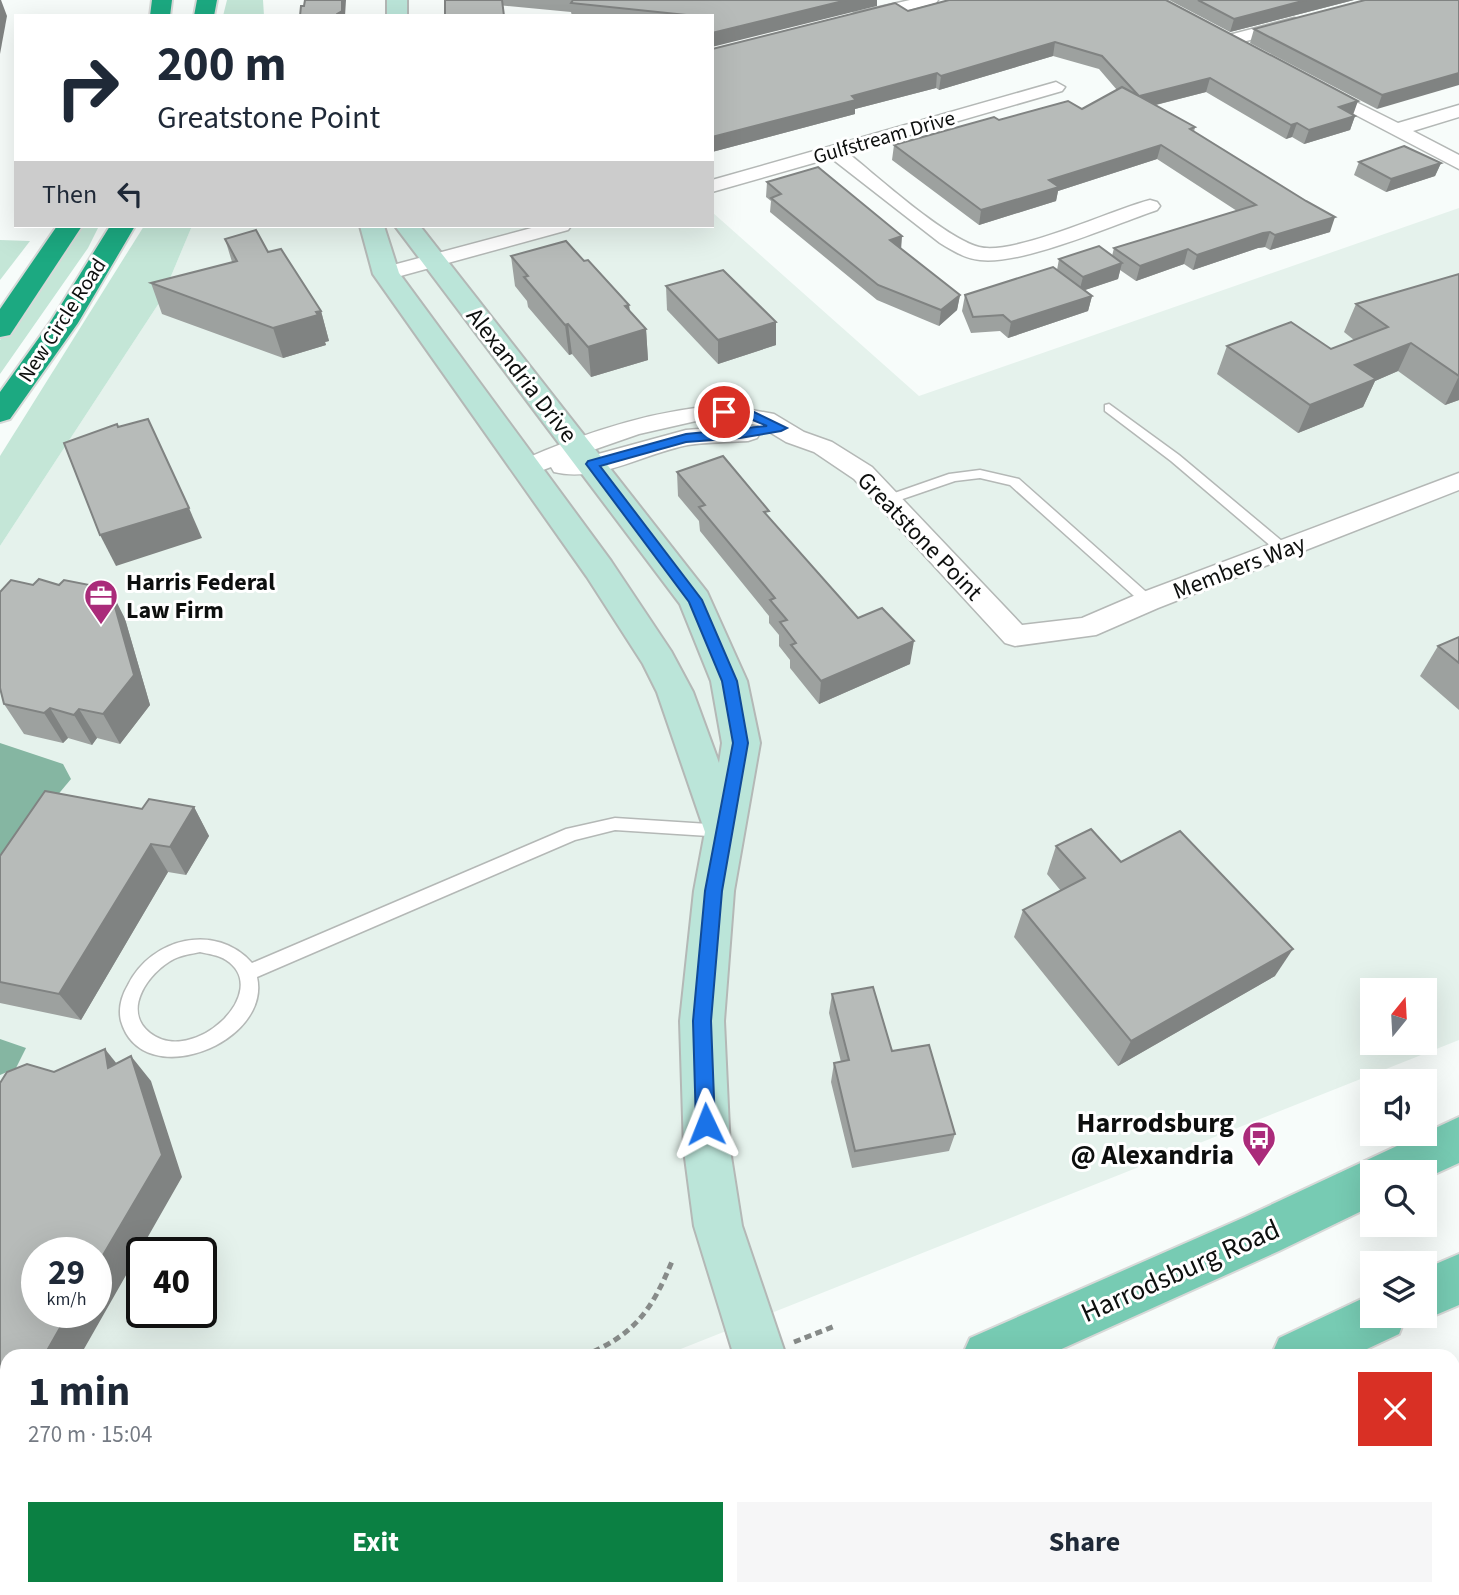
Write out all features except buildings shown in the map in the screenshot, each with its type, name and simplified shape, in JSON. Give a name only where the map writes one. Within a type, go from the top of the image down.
[{"type":"highway","name":"New Circle Road","points":[[0,329],[68,228]]},
{"type":"highway","name":"New Circle Road","points":[[0,412],[64,323],[121,228]]},
{"type":"highway","points":[[0,427],[64,323]]},
{"type":"main road","points":[[1414,1160],[1459,1139]]},
{"type":"main road","name":"Harrodsburg Road","points":[[1004,1349],[1262,1234],[1360,1187]]},
{"type":"main road","points":[[1437,1289],[1459,1279]]},
{"type":"main road","points":[[1312,1349],[1360,1326]]},
{"type":"street","points":[[841,22],[920,1]]},
{"type":"street","points":[[1254,53],[1225,37],[1307,20]]},
{"type":"street","points":[[1301,79],[1459,163]]},
{"type":"street","name":"Gulfstream Drive","points":[[714,185],[1056,87]]},
{"type":"street","points":[[1396,130],[1459,111]]},
{"type":"street","points":[[834,152],[949,239],[979,254],[1012,251],[1150,206]]},
{"type":"street","name":"Alexandria Drive","points":[[373,228],[386,274],[599,569],[659,660],[675,692],[724,831]]},
{"type":"street","name":"Alexandria Drive","points":[[408,228],[695,600],[729,681],[741,743],[714,891],[702,1021],[707,1150],[718,1226],[758,1349]]},
{"type":"street","points":[[386,274],[554,228]]},
{"type":"street","name":"Greatstone Point","points":[[527,468],[584,454],[686,438],[740,435],[781,428],[794,437],[822,447],[844,459],[863,473],[1015,636]]},
{"type":"street","name":"Members Way","points":[[1015,636],[1086,628],[1148,601],[1459,481]]},
{"type":"lane","points":[[1109,408],[1175,458],[1284,550]]},
{"type":"lane","points":[[888,500],[953,477],[980,474],[1014,482],[1148,601]]},
{"type":"lane","points":[[249,972],[572,834],[615,824],[724,831]]},
{"type":"lane","points":[[216,946],[237,955],[249,972],[251,986],[247,1002],[238,1017],[225,1031],[202,1044],[167,1049],[149,1044],[136,1033],[129,1019],[128,1003],[134,986],[146,970],[162,957],[180,948],[216,946]]},
{"type":"path","points":[[604,1349],[636,1327],[657,1299],[673,1259]]},
{"type":"shaded area","points":[[227,0],[263,0],[264,14],[224,14]]},
{"type":"shaded area","points":[[1459,208],[1459,1040],[1437,1049],[1437,978],[1360,978],[1360,1055],[1421,1055],[1386,1069],[1360,1069],[1360,1079],[681,1349],[0,1349],[0,546],[161,300],[191,228],[714,228],[714,214],[919,396]]},
{"type":"shaded area","points":[[76,228],[98,228],[88,248],[0,374],[0,340],[47,278]]},
{"type":"shaded area","points":[[143,228],[191,228],[161,300],[0,546],[0,456]]},
{"type":"shaded area","points":[[0,240],[30,241],[0,280]]},
{"type":"shaded area","points":[[0,743],[63,764],[71,779],[0,864]]},
{"type":"shaded area","points":[[0,1039],[26,1048],[16,1068],[0,1075]]},
{"type":"place","name":"Harris Federal Law Firm","points":[[101,626]]},
{"type":"place","name":"Harrodsburg @ Alexandria","points":[[1259,1168]]},
{"type":"route","points":[[706,1124],[702,1021],[714,891],[741,743],[729,681],[695,600],[592,464],[649,446],[686,438],[740,435],[781,428],[765,419],[724,412]]}]
